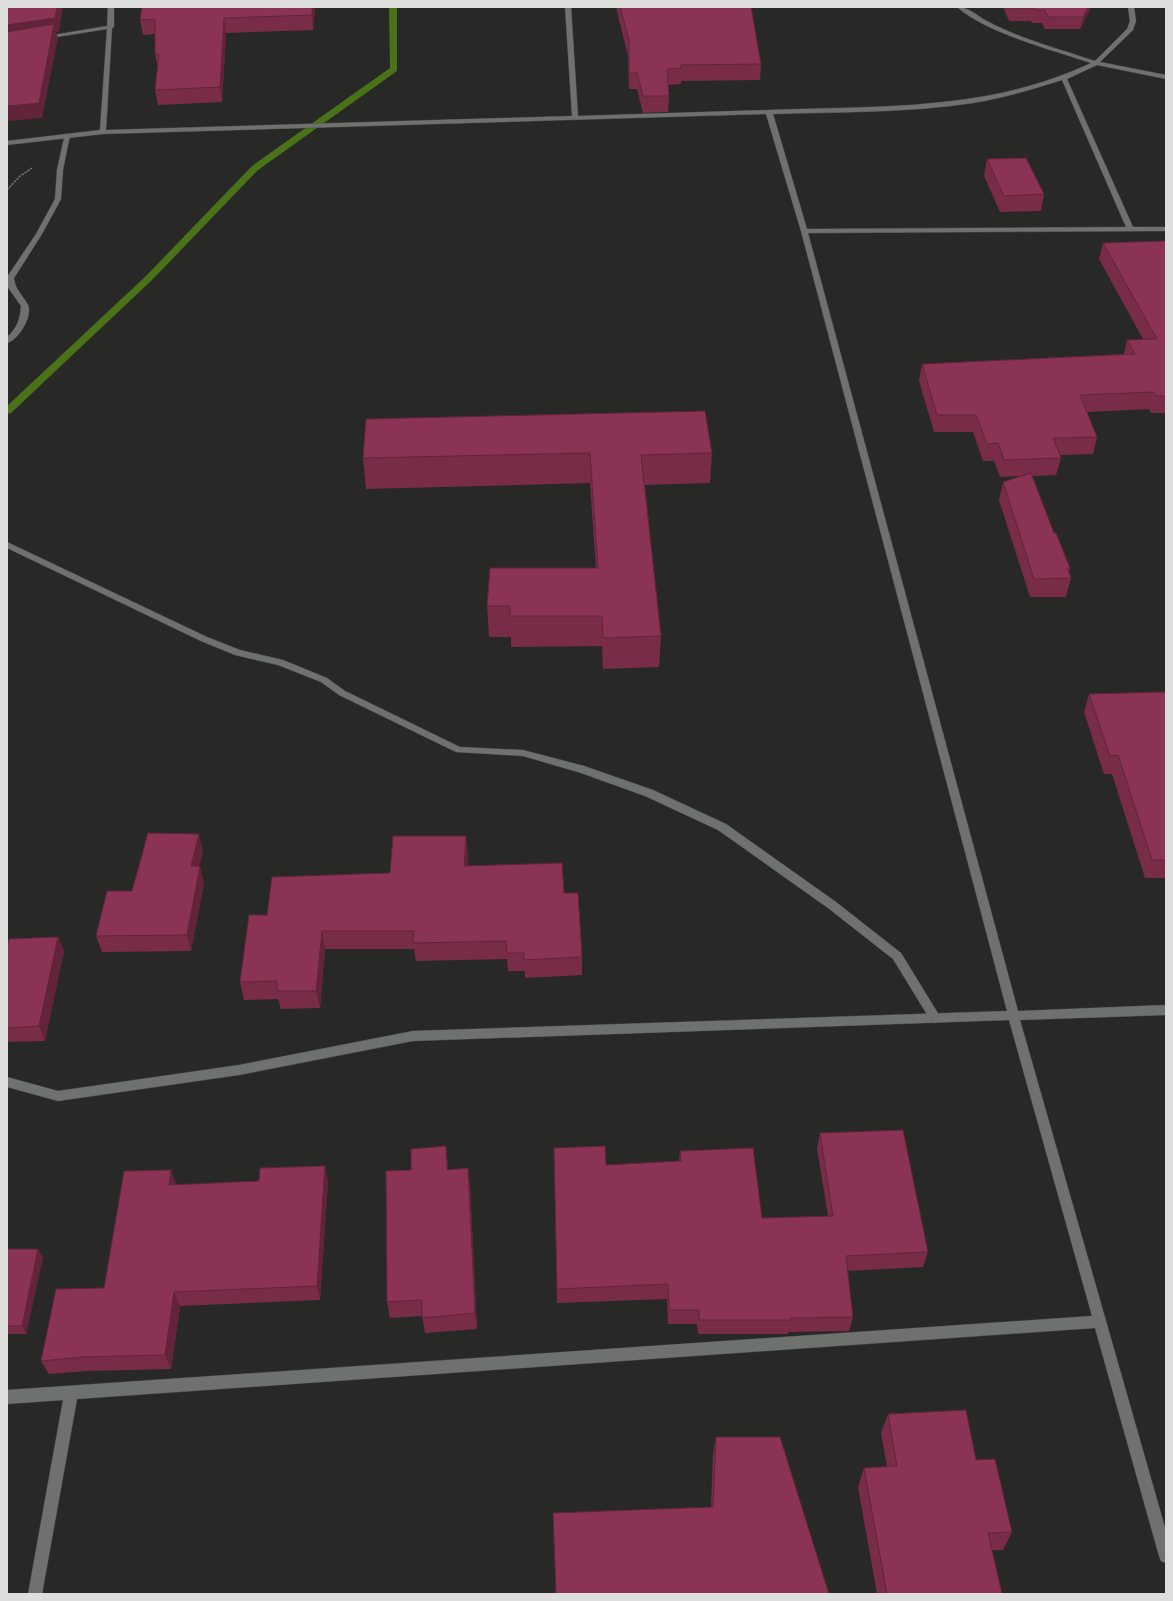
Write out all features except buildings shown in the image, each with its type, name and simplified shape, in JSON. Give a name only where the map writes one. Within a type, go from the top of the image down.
[{"type":"street","points":[[103,132],[104,94],[111,27],[111,7]]},
{"type":"street","points":[[568,7],[575,117]]},
{"type":"street","points":[[960,7],[986,23],[1011,34],[1096,63],[1166,77]]},
{"type":"street","points":[[7,143],[103,132],[897,108],[973,101],[1010,94],[1064,78],[1096,63],[1130,30],[1133,21],[1131,7]]},
{"type":"street","points":[[37,38],[111,27]]},
{"type":"street","points":[[1064,78],[1130,229]]},
{"type":"street","points":[[769,112],[804,231],[1013,1014],[1166,1556]]},
{"type":"street","points":[[7,341],[20,330],[24,320],[25,306],[11,286],[10,278],[39,234],[58,199],[60,170],[67,135]]},
{"type":"street","points":[[804,231],[1166,229]]},
{"type":"street","points":[[7,545],[204,639],[238,653],[280,662],[324,680],[342,693],[459,750],[523,753],[584,770],[649,793],[722,827],[832,906],[897,956],[935,1018]]},
{"type":"street","points":[[7,1082],[58,1096],[239,1070],[413,1036],[1013,1014],[1166,1010]]},
{"type":"street","points":[[7,1397],[1100,1322]]},
{"type":"street","points":[[35,1594],[71,1393]]},
{"type":"waterway","points":[[7,411],[149,278],[255,168],[394,69],[393,7]]}]
